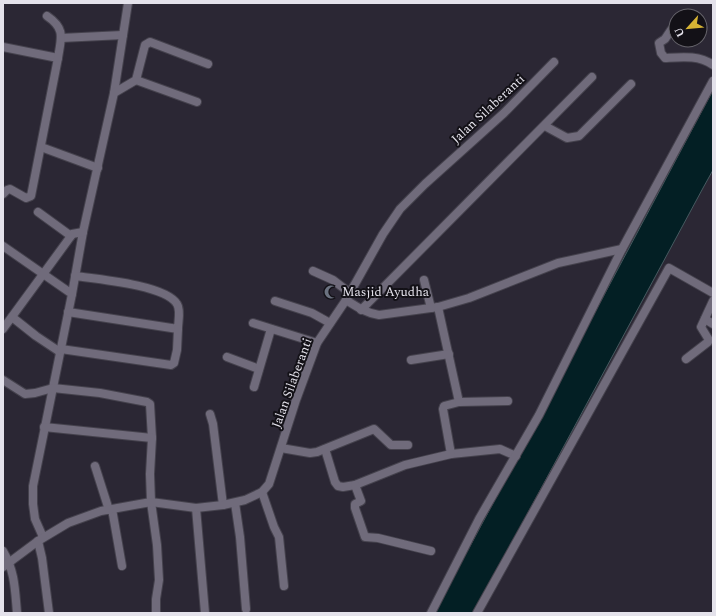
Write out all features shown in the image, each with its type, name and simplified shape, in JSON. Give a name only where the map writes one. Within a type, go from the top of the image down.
[{"type":"street","points":[[49,613],[41,539],[35,519],[33,504],[33,486],[83,232],[114,93],[128,3]]},
{"type":"street","points":[[3,194],[10,189],[26,198],[31,196],[61,38],[61,31],[58,25],[47,16]]},
{"type":"street","points":[[668,34],[659,44],[661,53],[666,58],[694,57],[706,60],[713,65]]},
{"type":"street","points":[[61,38],[123,35]]},
{"type":"street","points":[[114,93],[136,80],[146,43],[150,42],[208,64]]},
{"type":"street","points":[[3,47],[58,58]]},
{"type":"street","name":"Jalan Silaberanti","points":[[262,492],[269,484],[296,400],[317,343],[346,300],[383,234],[400,209],[425,184],[504,113],[554,62]]},
{"type":"street","points":[[361,310],[592,77]]},
{"type":"street","points":[[136,80],[196,102]]},
{"type":"street","points":[[431,613],[479,519],[539,415],[622,249],[713,81]]},
{"type":"street","points":[[545,126],[567,138],[579,136],[631,84]]},
{"type":"street","points":[[41,147],[98,168]]},
{"type":"street","points":[[38,212],[71,236]]},
{"type":"street","points":[[3,329],[71,236],[83,232]]},
{"type":"street","points":[[3,246],[72,294]]},
{"type":"street","points":[[346,300],[361,310],[378,315],[435,308],[469,298],[558,263],[622,249]]},
{"type":"street","points":[[477,613],[669,268],[713,293]]},
{"type":"street","points":[[313,270],[333,280],[350,292]]},
{"type":"street","points":[[12,317],[36,336],[60,350],[171,365],[174,363],[177,350],[178,329],[178,307],[176,303],[161,292],[143,286],[75,276]]},
{"type":"street","points":[[424,280],[435,308],[449,354],[459,402]]},
{"type":"street","points":[[275,301],[312,313],[330,323]]},
{"type":"street","points":[[686,359],[709,340],[701,327],[713,301]]},
{"type":"street","points":[[68,312],[178,329]]},
{"type":"street","points":[[705,319],[713,324]]},
{"type":"street","points":[[253,323],[317,343]]},
{"type":"street","points":[[254,387],[271,329]]},
{"type":"street","points":[[411,360],[449,354]]},
{"type":"street","points":[[227,357],[259,369]]},
{"type":"street","points":[[3,380],[24,394],[35,393],[53,388],[100,393],[147,402],[150,404],[152,438],[150,502],[157,545],[159,580],[156,599],[156,613]]},
{"type":"street","points":[[451,454],[442,409],[444,406],[459,402],[508,400]]},
{"type":"street","points":[[210,414],[213,424],[223,505]]},
{"type":"street","points":[[44,427],[152,438]]},
{"type":"street","points":[[281,448],[310,453],[325,449],[374,429],[390,445],[408,445]]},
{"type":"street","points":[[325,449],[335,482],[338,486],[343,487],[355,485],[405,465],[451,454],[500,449],[516,456]]},
{"type":"street","points":[[95,466],[111,509],[122,566]]},
{"type":"street","points":[[355,485],[361,501],[355,504],[355,508],[365,537],[431,551]]},
{"type":"street","points":[[6,564],[41,539],[68,523],[111,509],[150,502],[196,508],[223,505],[245,500],[262,492],[279,537],[284,586]]},
{"type":"street","points":[[235,503],[240,537],[246,609]]},
{"type":"street","points":[[196,508],[205,613]]},
{"type":"street","points":[[3,551],[6,564],[13,576],[17,613]]},
{"type":"shaded area","points":[[713,90],[713,170],[474,613],[434,613],[526,442]]},
{"type":"place","name":"Masjid Ayudha","points":[[331,292]]}]
